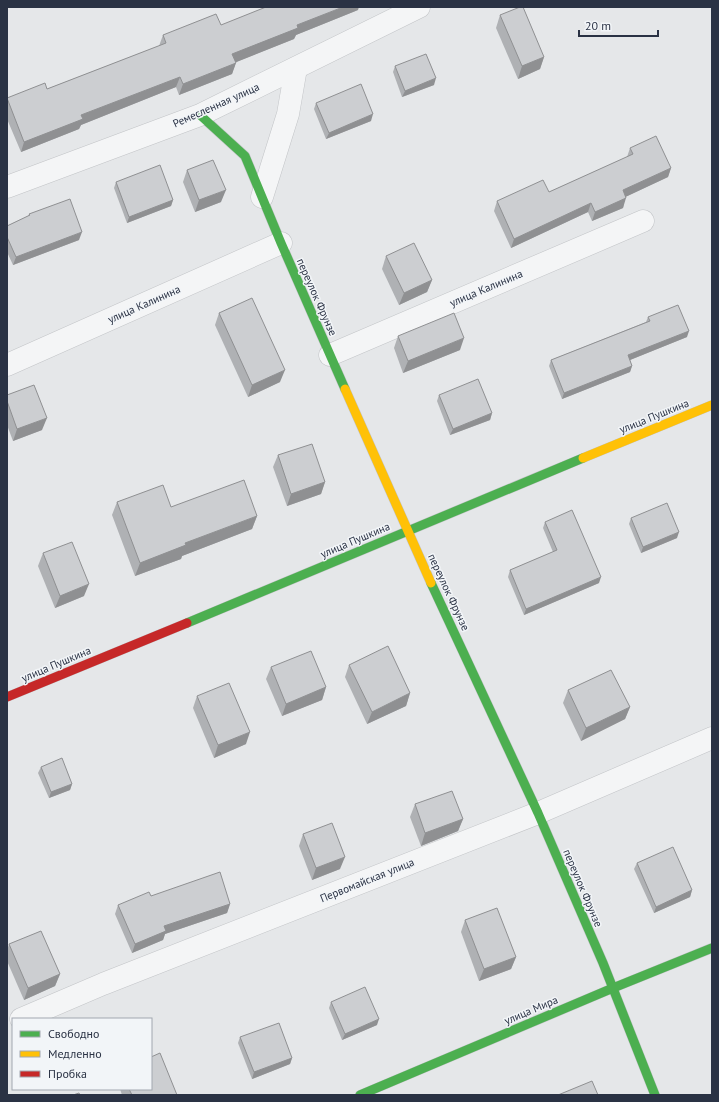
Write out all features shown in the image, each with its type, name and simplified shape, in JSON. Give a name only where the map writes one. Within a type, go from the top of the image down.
[{"type":"street","name":"Ремесленная улица","points":[[10,180],[200,115],[419,7]]},
{"type":"street","points":[[262,197],[288,114],[296,68]]},
{"type":"street","name":"переулок Фрунзе","points":[[200,115],[246,156],[281,243],[407,531],[538,813],[613,988],[655,1095]]},
{"type":"street","name":"улица Калинина","points":[[330,355],[642,221]]},
{"type":"street","name":"улица Калинина","points":[[7,365],[281,243]]},
{"type":"street","name":"улица Пушкина","points":[[7,697],[712,405]]},
{"type":"street","name":"Первомайская улица","points":[[23,1018],[103,984],[538,813],[712,738]]},
{"type":"street","name":"улица Мира","points":[[360,1095],[613,988],[712,948]]},
{"type":"building","points":[[266,7],[343,7],[297,25],[298,28],[232,54],[236,63],[183,84],[180,77],[81,115],[83,119],[24,142],[7,98],[45,83],[47,89],[166,43],[163,35],[216,14],[221,25]]},
{"type":"building","points":[[523,7],[544,57],[522,66],[500,15]]},
{"type":"building","points":[[426,54],[436,78],[405,91],[395,66]]},
{"type":"building","points":[[361,84],[373,114],[329,133],[316,103]]},
{"type":"building","points":[[656,136],[671,168],[623,190],[626,198],[595,212],[591,203],[514,239],[497,201],[543,180],[549,192],[633,154],[630,148]]},
{"type":"building","points":[[213,160],[226,190],[199,200],[187,170]]},
{"type":"building","points":[[160,165],[173,200],[129,217],[116,182]]},
{"type":"building","points":[[70,199],[82,232],[16,257],[7,237],[7,226],[30,215],[29,214]]},
{"type":"building","points":[[414,243],[432,280],[404,293],[386,256]]},
{"type":"building","points":[[252,298],[285,370],[252,385],[219,313]]},
{"type":"building","points":[[678,305],[689,331],[628,355],[632,366],[564,393],[551,360],[650,321],[648,317]]},
{"type":"building","points":[[454,313],[464,338],[408,361],[398,336]]},
{"type":"building","points":[[478,379],[492,413],[453,429],[439,395]]},
{"type":"building","points":[[34,385],[47,418],[17,429],[7,401],[7,395]]},
{"type":"building","points":[[312,444],[325,482],[291,494],[278,455]]},
{"type":"building","points":[[244,480],[257,516],[185,543],[186,545],[140,563],[117,502],[163,485],[171,507]]},
{"type":"building","points":[[667,503],[679,532],[643,547],[631,518]]},
{"type":"building","points":[[572,510],[601,577],[526,609],[510,570],[557,550],[545,522]]},
{"type":"building","points":[[72,542],[89,584],[60,596],[43,553]]},
{"type":"building","points":[[388,646],[410,693],[372,712],[349,665]]},
{"type":"building","points":[[311,651],[326,687],[286,704],[271,667]]},
{"type":"building","points":[[611,670],[630,707],[586,728],[568,690]]},
{"type":"building","points":[[229,683],[250,732],[218,745],[197,696]]},
{"type":"building","points":[[62,758],[72,784],[51,792],[41,767]]},
{"type":"building","points":[[452,791],[463,819],[425,833],[415,804]]},
{"type":"building","points":[[332,823],[345,857],[316,868],[303,834]]},
{"type":"building","points":[[673,847],[692,890],[656,907],[637,863]]},
{"type":"building","points":[[220,872],[230,904],[164,926],[166,931],[135,944],[118,905],[149,892],[151,896]]},
{"type":"building","points":[[497,908],[516,957],[484,969],[465,920]]},
{"type":"building","points":[[41,931],[60,974],[28,988],[9,944]]},
{"type":"building","points":[[365,987],[379,1019],[345,1034],[331,1002]]},
{"type":"building","points":[[279,1023],[292,1058],[254,1072],[240,1037]]},
{"type":"building","points":[[160,1053],[177,1095],[132,1095],[130,1090],[152,1090],[152,1057]]},
{"type":"building","points":[[592,1081],[598,1095],[558,1095]]},
{"type":"traffic: fast","points":[[200,115],[245,156],[281,243],[345,389]]},
{"type":"traffic: fast","points":[[187,623],[583,458]]},
{"type":"traffic: fast","points":[[431,583],[538,813],[603,963],[655,1095]]},
{"type":"traffic: fast","points":[[360,1095],[613,988],[712,948]]},
{"type":"traffic: slow","points":[[345,389],[431,583]]},
{"type":"traffic: slow","points":[[583,458],[712,405]]},
{"type":"traffic: jam","points":[[7,697],[187,623]]}]
